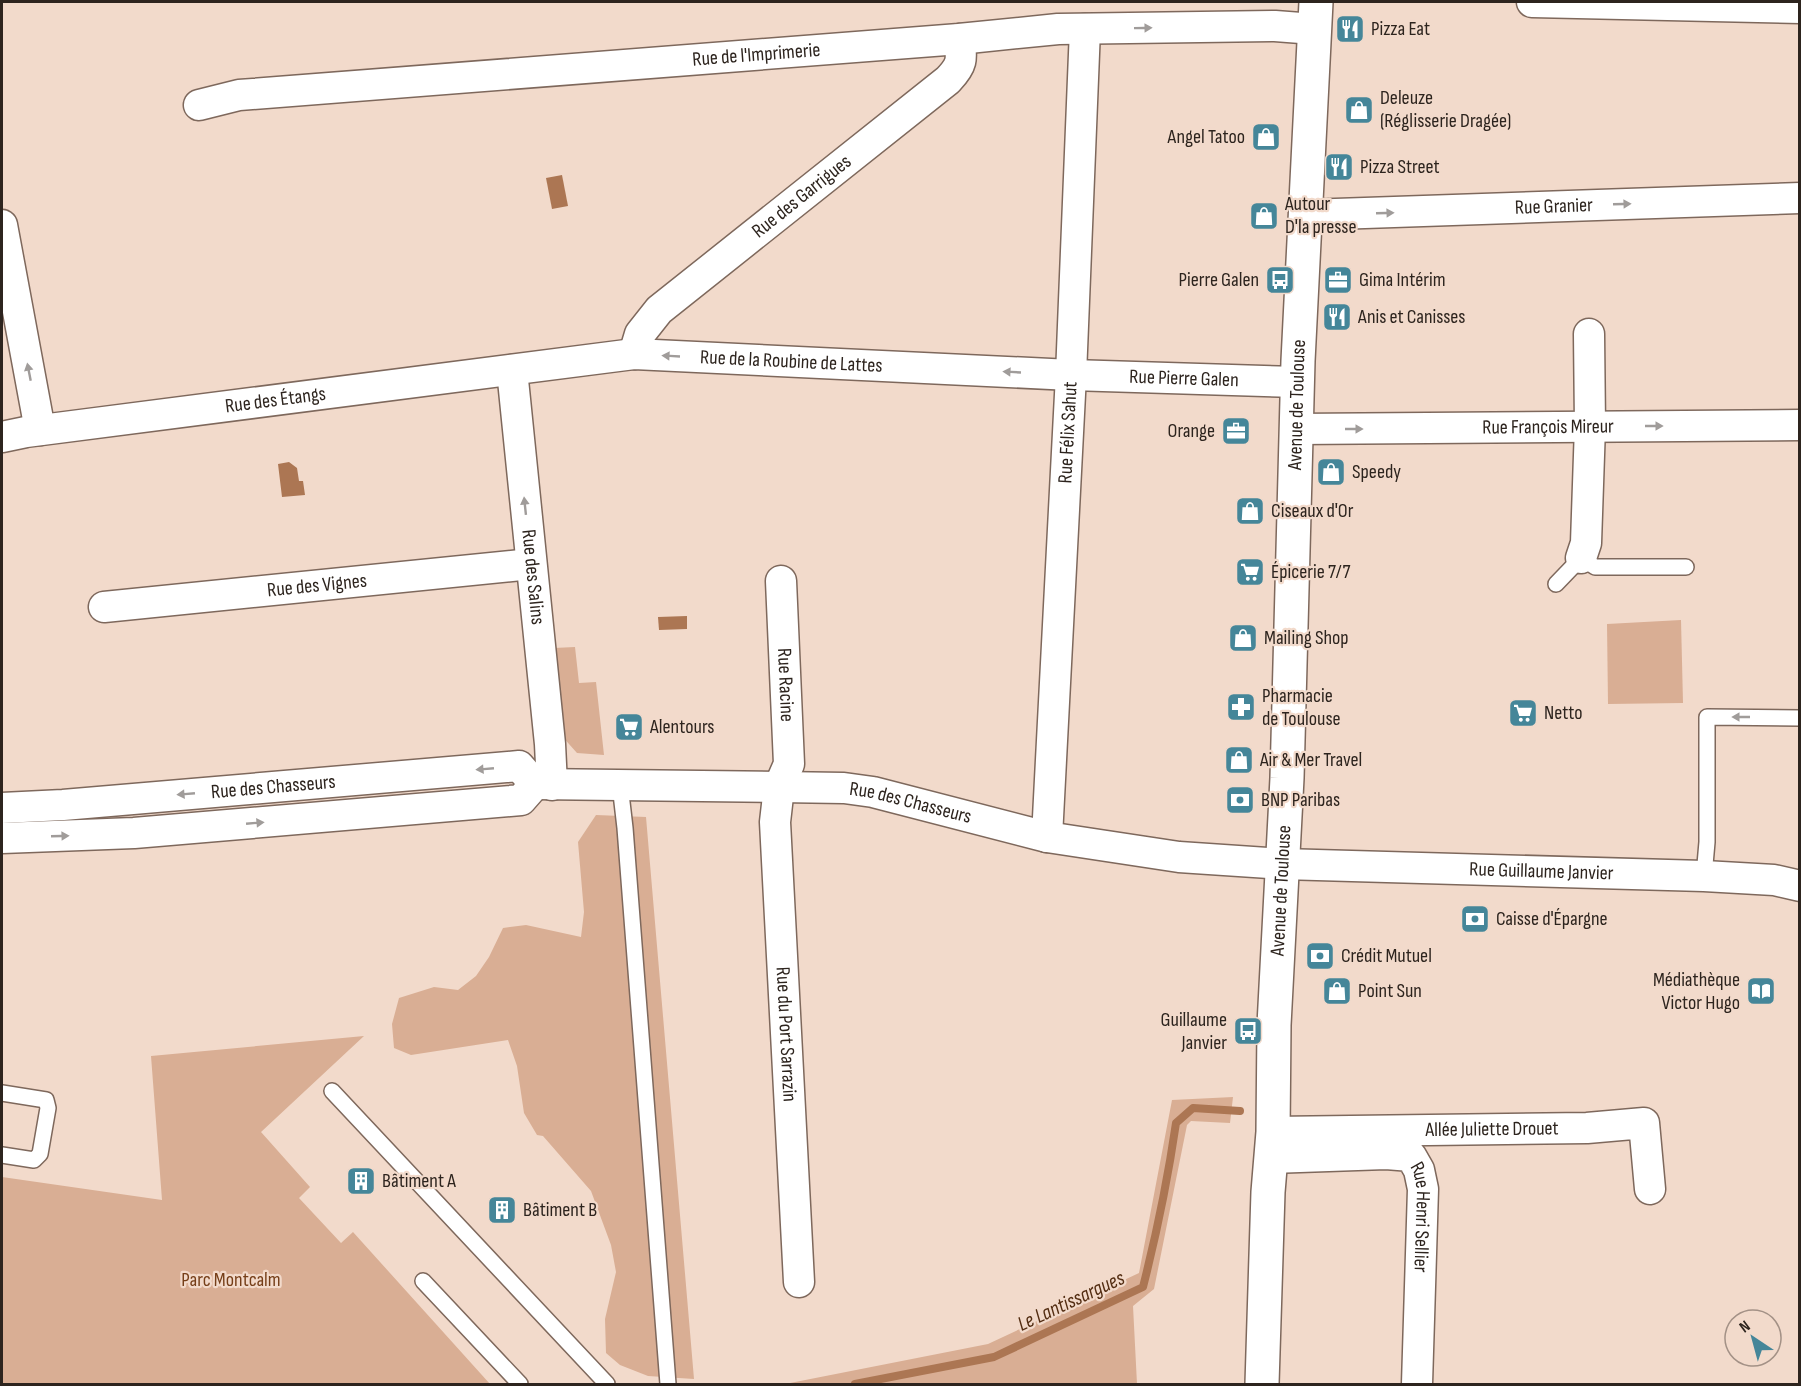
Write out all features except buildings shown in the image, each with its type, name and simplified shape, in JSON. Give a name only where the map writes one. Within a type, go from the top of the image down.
[{"type":"main road","name":"Avenue de Toulouse","points":[[1262,1384],[1272,1145],[1274,1025],[1287,778],[1297,382],[1315,15]]},
{"type":"street","points":[[1532,2],[1800,8]]},
{"type":"street","name":"Rue de l'Imprimerie","points":[[199,105],[239,95],[959,39],[1058,29],[1275,26],[1315,15]]},
{"type":"street","name":"Rue Félix Sahut","points":[[1047,837],[1071,375],[1085,29]]},
{"type":"street","name":"Rue des Garrigues","points":[[634,354],[640,334],[659,310],[948,80],[958,69],[961,56],[959,39]]},
{"type":"street","name":"Rue Granier","points":[[1306,215],[1800,198]]},
{"type":"street","points":[[2,225],[40,430]]},
{"type":"street","points":[[1581,558],[1586,543],[1590,426],[1589,334]]},
{"type":"street","name":"Rue de la Roubine de Lattes","points":[[512,370],[634,354],[1071,375]]},
{"type":"street","name":"Rue des Étangs","points":[[2,437],[40,430],[512,370]]},
{"type":"street","name":"Rue des Salins","points":[[512,370],[550,744],[543,784]]},
{"type":"street","name":"Rue Pierre Galen","points":[[1071,375],[1297,382]]},
{"type":"street","name":"Rue François Mireur","points":[[1296,429],[1800,425]]},
{"type":"street","name":"Rue des Vignes","points":[[104,607],[531,564]]},
{"type":"street","name":"Rue Racine","points":[[779,787],[789,764],[781,581]]},
{"type":"street","name":"Rue des Chasseurs","points":[[2,808],[63,805],[519,766],[543,784],[844,788],[873,792],[1047,837],[1179,857],[1282,864]]},
{"type":"street","name":"Rue des Chasseurs","points":[[2,838],[134,833],[521,800],[543,784]]},
{"type":"street","name":"Rue du Port Sarrazin","points":[[779,787],[775,822],[799,1282]]},
{"type":"street","name":"Rue Guillaume Janvier","points":[[1282,864],[1704,876],[1774,880],[1800,886]]},
{"type":"street","name":"Allée Juliette Drouet","points":[[1272,1145],[1644,1123],[1650,1189]]},
{"type":"street","name":"Rue Henri Sellier","points":[[1272,1145],[1411,1156],[1419,1170],[1423,1189],[1417,1384]]},
{"type":"lane","points":[[1556,584],[1581,558],[1595,567],[1686,567]]},
{"type":"lane","points":[[1704,876],[1707,842],[1707,717],[1800,717]]},
{"type":"lane","points":[[620,786],[627,851],[667,1384]]},
{"type":"lane","points":[[332,1091],[607,1384]]},
{"type":"lane","points":[[2,1093],[46,1100],[48,1108],[40,1154],[34,1160],[2,1155]]},
{"type":"lane","points":[[423,1281],[520,1384]]},
{"type":"green space","points":[[1681,620],[1683,703],[1608,704],[1607,624]]},
{"type":"green space","points":[[575,647],[579,683],[596,682],[604,755],[577,753],[561,735],[554,648]]},
{"type":"green space","points":[[596,815],[646,817],[694,1379],[648,1376],[620,1365],[606,1353],[605,1319],[616,1272],[611,1245],[591,1191],[543,1136],[537,1135],[524,1113],[517,1066],[508,1040],[411,1055],[394,1048],[392,1024],[399,998],[434,987],[458,990],[476,976],[489,957],[503,928],[526,925],[581,937],[584,912],[578,842]]},
{"type":"green space","name":"Parc Montcalm","points":[[364,1036],[261,1132],[310,1187],[299,1198],[341,1243],[353,1232],[490,1384],[2,1384],[2,1177],[162,1200],[151,1056]]},
{"type":"green space","points":[[1233,1097],[1230,1123],[1191,1121],[1187,1125],[1154,1289],[1133,1306],[1137,1384],[785,1384],[988,1344],[1139,1273],[1172,1100]]},
{"type":"shaded area","points":[[562,175],[568,206],[552,209],[546,178]]},
{"type":"shaded area","points":[[289,462],[297,468],[299,481],[303,481],[305,495],[282,497],[278,464]]},
{"type":"shaded area","points":[[687,616],[687,629],[659,630],[658,617]]},
{"type":"waterway","name":"Le Lantissargues","points":[[855,1384],[994,1357],[1143,1287],[1162,1205],[1176,1123],[1193,1108],[1240,1111]]},
{"type":"place","name":"Pizza Eat","points":[[1350,29]]},
{"type":"place","name":"Deleuze (Réglisserie Dragée)","points":[[1359,110]]},
{"type":"place","name":"Angel Tatoo","points":[[1266,137]]},
{"type":"place","name":"Pizza Street","points":[[1339,167]]},
{"type":"place","name":"Autour D'la presse","points":[[1264,216]]},
{"type":"place","name":"Pierre Galen","points":[[1280,280]]},
{"type":"place","name":"Gima Intérim","points":[[1338,280]]},
{"type":"place","name":"Anis et Canisses","points":[[1337,317]]},
{"type":"place","name":"Orange","points":[[1236,431]]},
{"type":"place","name":"Speedy","points":[[1331,472]]},
{"type":"place","name":"Ciseaux d'Or","points":[[1250,511]]},
{"type":"place","name":"Épicerie 7/7","points":[[1250,572]]},
{"type":"place","name":"Mailing Shop","points":[[1243,638]]},
{"type":"place","name":"Pharmacie de Toulouse","points":[[1241,707]]},
{"type":"place","name":"Netto","points":[[1523,713]]},
{"type":"place","name":"Alentours","points":[[629,727]]},
{"type":"place","name":"Air & Mer Travel","points":[[1239,760]]},
{"type":"place","name":"BNP Paribas","points":[[1240,800]]},
{"type":"place","name":"Caisse d'Épargne","points":[[1475,919]]},
{"type":"place","name":"Crédit Mutuel","points":[[1320,956]]},
{"type":"place","name":"Point Sun","points":[[1337,991]]},
{"type":"place","name":"Médiathèque Victor Hugo","points":[[1761,991]]},
{"type":"place","name":"Guillaume Janvier","points":[[1248,1031]]},
{"type":"place","name":"Bâtiment A","points":[[361,1181]]},
{"type":"place","name":"Bâtiment B","points":[[502,1210]]}]
